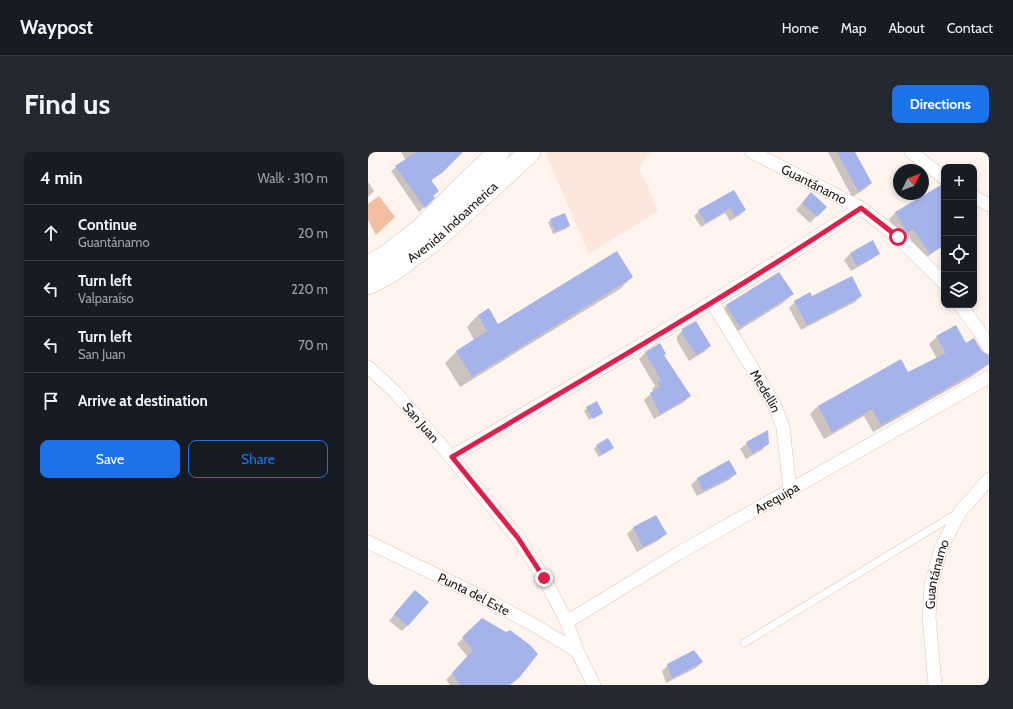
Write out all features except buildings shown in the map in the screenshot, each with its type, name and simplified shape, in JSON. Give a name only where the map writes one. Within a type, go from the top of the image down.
[{"type":"main road","name":"Avenida Indoamerica","points":[[368,266],[385,257],[421,229],[499,152]]},
{"type":"main road","name":"Avenida Indoamerica","points":[[368,284],[391,272],[432,242],[530,152]]},
{"type":"street","name":"Guantánamo","points":[[752,152],[861,208],[898,237],[941,281]]},
{"type":"street","points":[[911,152],[941,176]]},
{"type":"street","points":[[977,199],[989,205]]},
{"type":"street","points":[[452,457],[712,302],[802,247],[861,208]]},
{"type":"street","name":"Medellin","points":[[712,302],[774,404],[783,427],[790,490]]},
{"type":"street","points":[[962,308],[989,347]]},
{"type":"street","name":"San Juan","points":[[368,367],[396,393],[452,457],[518,538],[544,578],[567,622],[577,651],[594,685]]},
{"type":"street","name":"Arequipa","points":[[567,622],[679,553],[989,377]]},
{"type":"street","name":"Guantánamo","points":[[935,685],[929,617],[931,586],[941,548],[960,512],[989,479]]},
{"type":"street","name":"Punta del Este","points":[[368,542],[476,594],[534,625],[577,651]]},
{"type":"lane","points":[[744,643],[960,512]]},
{"type":"shaded area","points":[[545,152],[651,152],[639,167],[658,211],[589,254]]},
{"type":"shaded area","points":[[379,196],[395,217],[376,235],[368,220],[368,204]]},
{"type":"route","points":[[544,578],[518,538],[452,457],[712,302],[802,247],[861,208],[898,237]]}]
